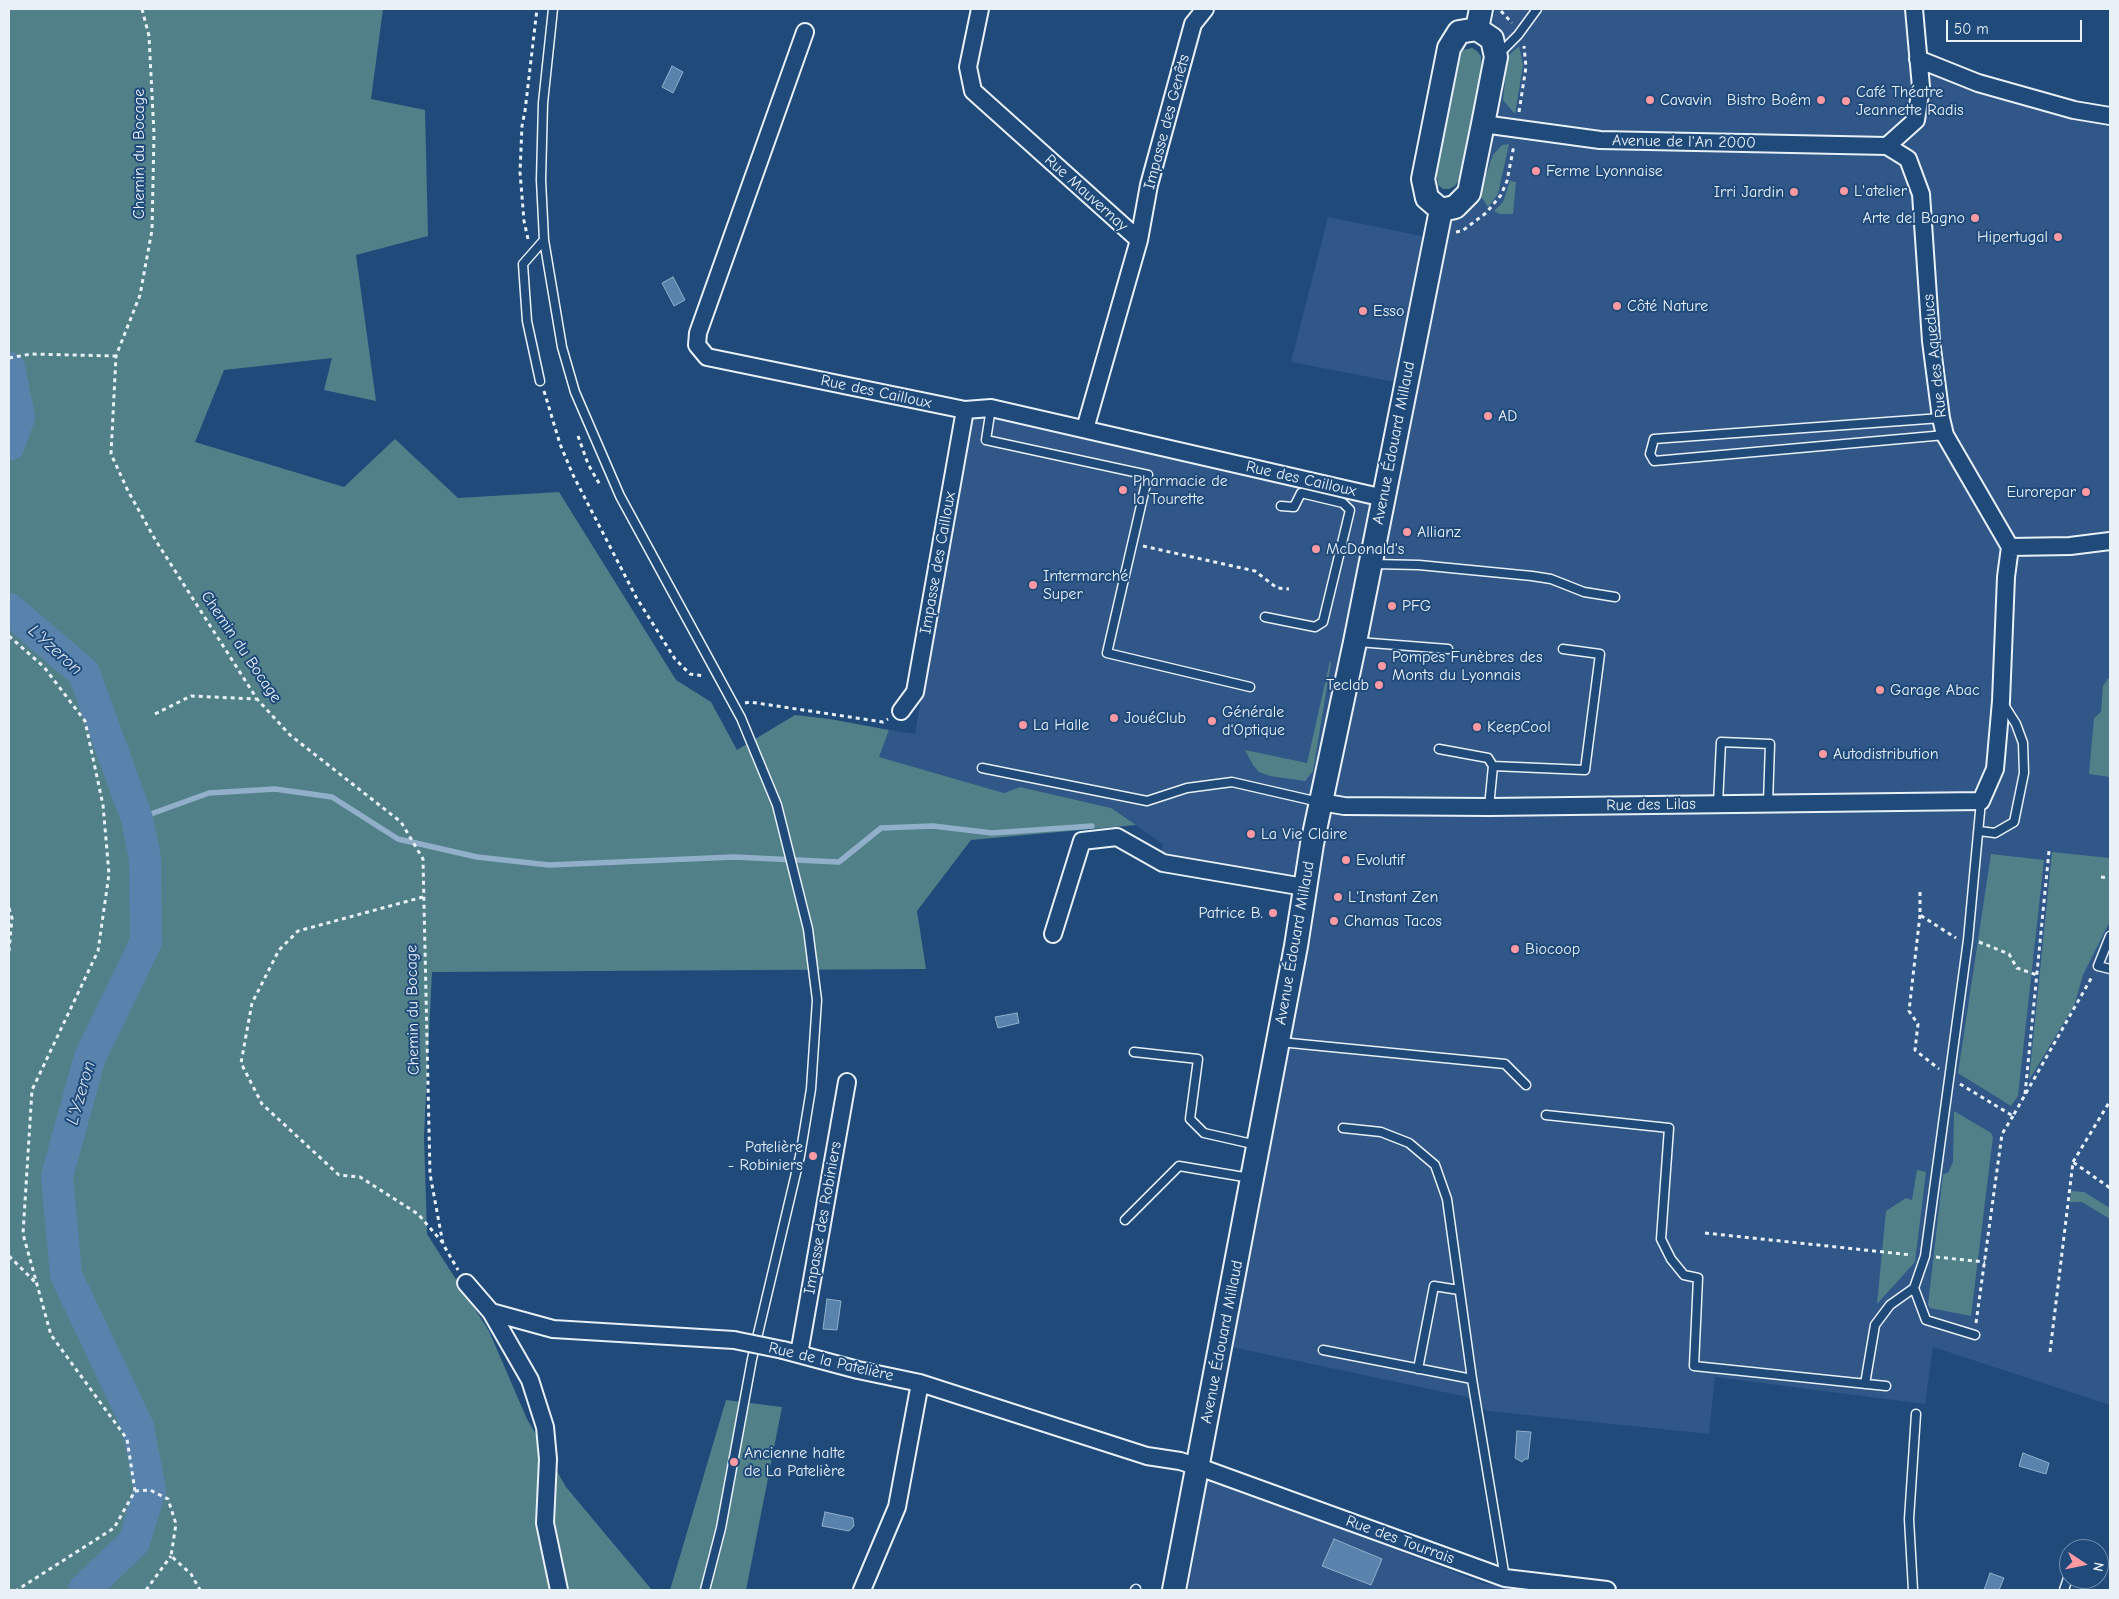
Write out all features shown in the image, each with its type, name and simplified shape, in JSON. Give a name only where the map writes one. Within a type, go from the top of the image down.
[{"type":"main road","points":[[1479,19],[1492,39],[1496,57],[1469,193],[1455,207],[1441,210],[1426,198],[1423,179],[1448,48],[1459,32],[1479,19]]},
{"type":"main road","name":"Avenue Édouard Millaud","points":[[1174,1590],[1199,1467],[1296,946],[1304,887],[1441,210]]},
{"type":"street","name":"Rue Mauvernay","points":[[980,9],[968,67],[973,91],[1139,240],[1085,429]]},
{"type":"street","name":"Impasse des Genêts","points":[[1139,240],[1149,185],[1193,24],[1205,9]]},
{"type":"street","points":[[1887,146],[1916,120],[1921,87],[1914,9]]},
{"type":"street","name":"Rue des Cailloux","points":[[805,32],[698,333],[697,345],[707,357],[964,410],[992,408],[1384,498]]},
{"type":"street","points":[[1918,59],[1978,83],[2074,110],[2110,116]]},
{"type":"street","name":"Avenue de l'An 2000","points":[[1483,124],[1600,140],[1887,146]]},
{"type":"street","name":"Rue des Aqueducs","points":[[1887,146],[1908,159],[1916,176],[1921,194],[1931,340],[1941,418],[1945,434],[2010,547]]},
{"type":"street","name":"Impasse des Cailloux","points":[[900,710],[915,692],[964,410]]},
{"type":"street","points":[[1981,801],[1995,769],[2002,701],[2006,577],[2010,547],[2070,546],[2110,541]]},
{"type":"street","name":"Rue des Lilas","points":[[1321,802],[1344,806],[1489,807],[1981,801]]},
{"type":"street","points":[[1053,934],[1082,841],[1117,838],[1163,863],[1304,887]]},
{"type":"street","name":"Impasse des Robiniers","points":[[799,1354],[847,1082]]},
{"type":"street","points":[[466,1283],[491,1312],[530,1380],[545,1426],[548,1459],[545,1523],[559,1590]]},
{"type":"street","name":"Rue de la Patelière","points":[[491,1312],[553,1329],[734,1340],[783,1350],[858,1370],[920,1383],[1146,1456],[1180,1461],[1199,1467]]},
{"type":"street","points":[[862,1590],[897,1507],[920,1383]]},
{"type":"street","name":"Rue des Tourrais","points":[[1199,1467],[1505,1578],[1607,1590]]},
{"type":"lane","points":[[553,9],[542,103],[540,180],[544,240],[562,348],[575,392],[620,496],[735,706],[777,805],[808,929],[817,1000],[811,1088],[800,1156],[752,1359],[721,1528],[705,1590]]},
{"type":"lane","points":[[1496,57],[1518,35],[1538,9]]},
{"type":"lane","points":[[540,381],[527,321],[523,264],[544,240]]},
{"type":"lane","points":[[992,408],[986,440],[1148,475],[1107,653],[1250,687]]},
{"type":"lane","points":[[1941,418],[1654,439],[1650,454],[1654,461],[1945,434]]},
{"type":"lane","points":[[1265,617],[1315,627],[1324,622],[1350,510],[1343,503],[1301,493],[1294,507],[1281,506]]},
{"type":"lane","points":[[1370,564],[1419,565],[1532,576],[1551,579],[1584,592],[1615,597]]},
{"type":"lane","points":[[1355,642],[1448,649]]},
{"type":"lane","points":[[1493,766],[1585,770],[1600,654],[1563,648]]},
{"type":"lane","points":[[1979,831],[1995,832],[2014,822],[2024,773],[2023,743],[2016,724],[2002,701]]},
{"type":"lane","points":[[1718,804],[1721,742],[1770,744],[1768,803]]},
{"type":"lane","points":[[1439,748],[1488,758],[1493,766],[1489,807]]},
{"type":"lane","points":[[982,768],[1147,801],[1187,788],[1232,782],[1321,802]]},
{"type":"lane","points":[[1865,1384],[1875,1325],[1890,1305],[1914,1288],[1926,1256],[1968,940],[1981,801]]},
{"type":"lane","points":[[2110,936],[2098,966],[2110,970]]},
{"type":"lane","points":[[1278,1042],[1504,1064],[1526,1085]]},
{"type":"lane","points":[[1134,1052],[1198,1059],[1190,1119],[1204,1133],[1259,1145]]},
{"type":"lane","points":[[1546,1115],[1669,1128],[1661,1238],[1670,1259],[1684,1275],[1698,1278],[1694,1366],[1886,1386]]},
{"type":"lane","points":[[1343,1128],[1381,1132],[1409,1143],[1435,1165],[1447,1199],[1472,1379],[1505,1578]]},
{"type":"lane","points":[[1125,1220],[1179,1166],[1252,1178]]},
{"type":"lane","points":[[1418,1369],[1434,1286],[1459,1290]]},
{"type":"lane","points":[[1914,1288],[1926,1320],[1974,1335]]},
{"type":"lane","points":[[1323,1350],[1472,1379]]},
{"type":"lane","points":[[1913,1590],[1909,1519],[1916,1414]]},
{"type":"path","name":"Chemin du Bocage","points":[[142,9],[150,36],[154,134],[152,230],[140,295],[116,356],[111,454],[128,491],[161,548],[257,699],[290,735],[402,822],[422,858],[430,1174],[443,1244],[466,1283]]},
{"type":"path","points":[[531,254],[524,221],[520,172],[522,126],[526,111],[537,9]]},
{"type":"path","points":[[9,358],[31,354],[116,356]]},
{"type":"path","points":[[540,381],[560,444],[573,475],[636,597],[675,659],[690,674],[718,677]]},
{"type":"path","points":[[576,430],[588,464],[602,489]]},
{"type":"path","points":[[1134,538],[1143,546],[1255,571],[1277,588],[1289,589]]},
{"type":"path","points":[[9,636],[44,667],[84,721],[103,805],[108,874],[98,951],[32,1090],[22,1234],[52,1335],[127,1439],[135,1491],[114,1528],[17,1590]]},
{"type":"path","points":[[700,668],[708,683]]},
{"type":"path","points":[[155,714],[191,696],[257,699]]},
{"type":"path","points":[[735,706],[750,702],[883,722],[900,710]]},
{"type":"path","points":[[2024,1097],[2049,851]]},
{"type":"path","points":[[2100,877],[2110,878]]},
{"type":"path","points":[[424,897],[298,931],[278,950],[252,1003],[241,1063],[262,1104],[339,1176],[360,1176],[418,1214],[443,1244]]},
{"type":"path","points":[[9,908],[11,918],[9,951]]},
{"type":"path","points":[[1920,914],[1909,1011],[1918,1024],[1915,1050],[1949,1076],[2013,1116]]},
{"type":"path","points":[[1974,1335],[2002,1134],[2098,966]]},
{"type":"path","points":[[2050,1352],[2073,1162],[2110,1102]]},
{"type":"path","points":[[2073,1162],[2110,1188]]},
{"type":"path","points":[[1705,1233],[1985,1262]]},
{"type":"path","points":[[9,1256],[37,1284]]},
{"type":"path","points":[[135,1491],[150,1490],[168,1499],[176,1524],[171,1556],[146,1590]]},
{"type":"path","points":[[171,1556],[191,1574],[200,1590]]},
{"type":"shaded area","points":[[1495,9],[1907,9],[1912,63],[2110,118],[2110,1405],[1933,1347],[1925,1404],[1715,1377],[1709,1434],[1488,1411],[1467,1397],[1232,1347],[1313,884],[1159,857],[1163,844],[1110,808],[1020,787],[1004,793],[878,757],[889,730],[915,734],[969,413],[1373,499],[1395,382],[1291,362],[1328,217],[1446,241]]},
{"type":"shaded area","points":[[672,66],[683,72],[673,93],[662,87]]},
{"type":"shaded area","points":[[673,277],[685,300],[674,306],[662,283]]},
{"type":"shaded area","points":[[1017,1013],[1019,1023],[998,1028],[995,1017]]},
{"type":"shaded area","points":[[827,1299],[841,1301],[837,1330],[823,1329]]},
{"type":"shaded area","points":[[1517,1431],[1531,1432],[1528,1459],[1522,1462],[1515,1458]]},
{"type":"shaded area","points":[[2023,1453],[2049,1463],[2046,1474],[2019,1466]]},
{"type":"shaded area","points":[[1208,1478],[1485,1584],[1564,1590],[1188,1590]]},
{"type":"shaded area","points":[[825,1512],[853,1518],[854,1526],[849,1531],[822,1526]]},
{"type":"shaded area","points":[[1334,1539],[1382,1559],[1371,1585],[1322,1566]]},
{"type":"shaded area","points":[[1990,1573],[2004,1578],[1999,1590],[1984,1590]]},
{"type":"green space","points":[[9,9],[383,9],[371,99],[425,110],[428,236],[356,255],[376,401],[324,390],[332,358],[224,370],[195,442],[344,487],[395,439],[458,498],[559,492],[676,680],[711,702],[737,750],[795,715],[830,719],[889,730],[879,757],[1004,793],[1020,787],[1111,808],[1136,825],[971,840],[917,911],[926,969],[432,972],[424,1136],[427,1234],[489,1331],[527,1419],[566,1487],[652,1590],[9,1590]]},
{"type":"green space","points":[[1519,46],[1523,65],[1515,114],[1503,100],[1508,56]]},
{"type":"green space","points":[[1472,48],[1481,56],[1482,69],[1464,171],[1455,186],[1443,189],[1438,185],[1436,168],[1457,59],[1463,50]]},
{"type":"green space","points":[[1509,144],[1498,194],[1488,207],[1480,195],[1490,163],[1493,155],[1502,145]]},
{"type":"green space","points":[[1510,181],[1516,182],[1513,214],[1500,214],[1494,211],[1503,202]]},
{"type":"green space","points":[[1330,661],[1313,771],[1305,781],[1270,776],[1259,772],[1245,750],[1307,763]]},
{"type":"green space","points":[[2110,676],[2110,777],[2089,774],[2094,718],[2101,712],[2103,686]]},
{"type":"green space","points":[[2052,852],[2110,858],[2110,921],[2083,975],[2074,1006],[2029,1080]]},
{"type":"green space","points":[[1991,854],[2044,860],[2018,1096],[2011,1106],[1958,1073]]},
{"type":"green space","points":[[1954,1111],[1991,1133],[1993,1137],[1971,1316],[1930,1308],[1928,1305],[1943,1174],[1948,1173],[1953,1162]]},
{"type":"green space","points":[[1917,1170],[1926,1172],[1915,1262],[1877,1304],[1886,1211],[1906,1198],[1912,1200]]},
{"type":"green space","points":[[2071,1191],[2084,1192],[2110,1208],[2110,1219],[2082,1202],[2070,1202]]},
{"type":"green space","points":[[726,1400],[782,1407],[746,1590],[670,1590]]},
{"type":"waterway","name":"L'Yzeron","points":[[9,368],[19,417],[9,445]]},
{"type":"waterway","name":"L'Yzeron","points":[[9,609],[84,673],[137,819],[145,858],[146,942],[90,1057],[57,1176],[66,1275],[138,1427],[150,1490],[134,1542],[84,1590]]},
{"type":"waterway","points":[[137,819],[209,793],[275,789],[332,797],[398,839],[477,857],[549,865],[734,857],[839,862],[881,828],[933,826],[992,833],[1092,826]]},
{"type":"place","name":"Cavavin","points":[[1650,100]]},
{"type":"place","name":"Bistro Boêm","points":[[1821,100]]},
{"type":"place","name":"Café Théatre Jeannette Radis","points":[[1846,101]]},
{"type":"place","name":"Ferme Lyonnaise","points":[[1536,171]]},
{"type":"place","name":"L'atelier","points":[[1844,191]]},
{"type":"place","name":"Irri Jardin","points":[[1794,192]]},
{"type":"place","name":"Arte del Bagno","points":[[1975,218]]},
{"type":"place","name":"Hipertugal","points":[[2058,237]]},
{"type":"place","name":"Côté Nature","points":[[1617,306]]},
{"type":"place","name":"Esso","points":[[1363,311]]},
{"type":"place","name":"AD","points":[[1488,416]]},
{"type":"place","name":"Pharmacie de la Tourette","points":[[1123,490]]},
{"type":"place","name":"Eurorepar","points":[[2086,492]]},
{"type":"place","name":"Allianz","points":[[1407,532]]},
{"type":"place","name":"McDonald's","points":[[1316,549]]},
{"type":"place","name":"Intermarché Super","points":[[1033,585]]},
{"type":"place","name":"PFG","points":[[1392,606]]},
{"type":"place","name":"Pompes Funèbres des Monts du Lyonnais","points":[[1382,666]]},
{"type":"place","name":"Teclab","points":[[1379,685]]},
{"type":"place","name":"Garage Abac","points":[[1880,690]]},
{"type":"place","name":"JouéClub","points":[[1114,718]]},
{"type":"place","name":"Générale d'Optique","points":[[1212,721]]},
{"type":"place","name":"La Halle","points":[[1023,725]]},
{"type":"place","name":"KeepCool","points":[[1477,727]]},
{"type":"place","name":"Autodistribution","points":[[1823,754]]},
{"type":"place","name":"La Vie Claire","points":[[1251,834]]},
{"type":"place","name":"Evolutif","points":[[1346,860]]},
{"type":"place","name":"L'Instant Zen","points":[[1338,897]]},
{"type":"place","name":"Patrice B.","points":[[1273,913]]},
{"type":"place","name":"Chamas Tacos","points":[[1334,921]]},
{"type":"place","name":"Biocoop","points":[[1515,949]]},
{"type":"place","name":"Patelière - Robiniers","points":[[813,1156]]},
{"type":"place","name":"Ancienne halte de La Patelière","points":[[734,1462]]}]
